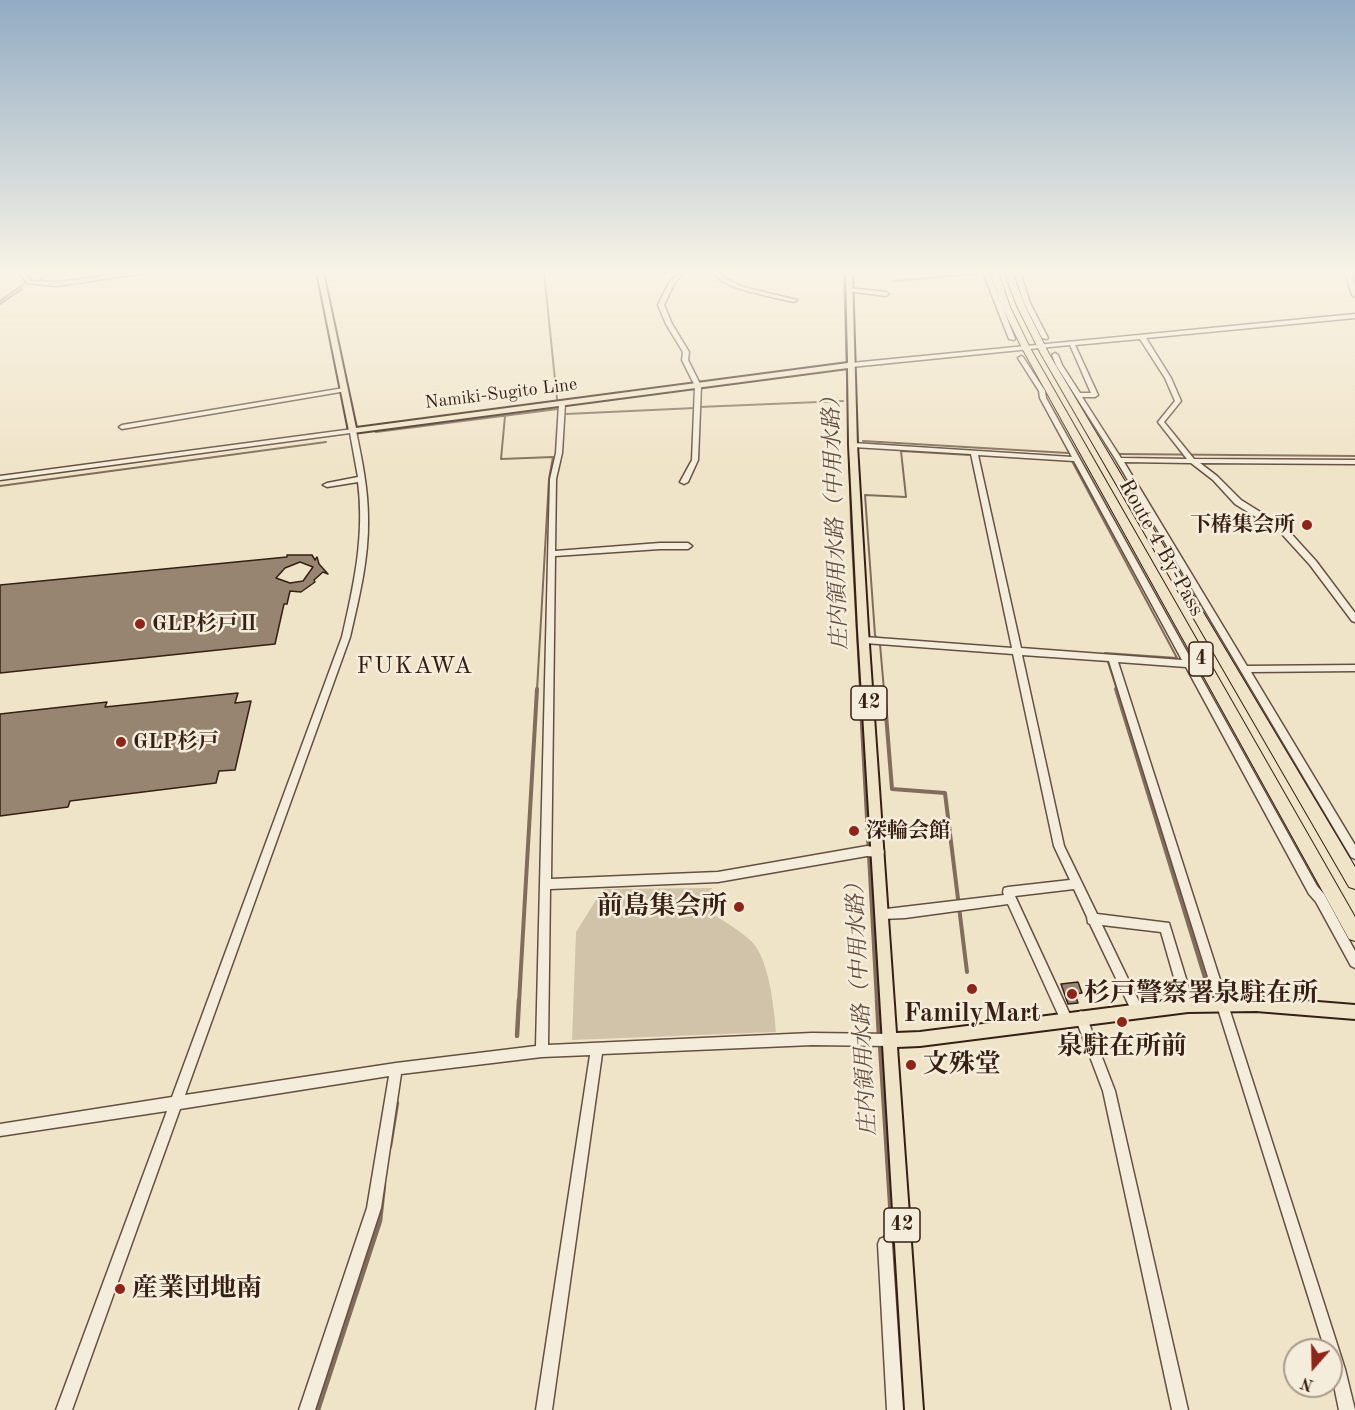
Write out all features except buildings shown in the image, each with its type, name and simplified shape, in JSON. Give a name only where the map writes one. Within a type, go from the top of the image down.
[{"type":"highway","name":"Route 4 By-Pass","points":[[1020,338],[1042,386],[1352,928]]},
{"type":"highway","name":"Route 4 By-Pass","points":[[1041,338],[1223,658],[1355,882]]},
{"type":"main road","points":[[333,338],[353,431]]},
{"type":"main road","name":"42","points":[[850,338],[865,640],[913,1406]]},
{"type":"main road","name":"Namiki-Sugito Line","points":[[353,431],[851,365]]},
{"type":"main road","points":[[891,1040],[920,1039],[1188,1005],[1222,1003],[1355,1012]]},
{"type":"street","points":[[677,338],[686,352],[685,360],[698,386],[695,460],[684,482]]},
{"type":"street","points":[[851,365],[1026,348],[1043,342],[1072,344],[1134,338]]},
{"type":"street","points":[[1143,338],[1168,378],[1178,401],[1161,422],[1192,460],[1215,478],[1238,502],[1283,530],[1313,563],[1355,619]]},
{"type":"street","points":[[1072,344],[1095,395],[1078,395]]},
{"type":"street","points":[[1055,355],[1058,370],[1078,395],[1119,460],[1355,854]]},
{"type":"street","points":[[1021,358],[1042,386],[1077,459],[1313,890],[1335,923],[1355,962]]},
{"type":"street","points":[[122,427],[344,390]]},
{"type":"street","points":[[542,1052],[553,479],[559,453],[562,404]]},
{"type":"street","points":[[0,478],[353,431],[364,502],[363,542],[357,588],[346,638],[64,1410]]},
{"type":"street","points":[[854,445],[1077,459]]},
{"type":"street","points":[[974,452],[1059,846],[1137,1010]]},
{"type":"street","points":[[1119,460],[1355,462]]},
{"type":"street","points":[[327,485],[361,479]]},
{"type":"street","points":[[552,554],[688,546]]},
{"type":"street","points":[[865,640],[1189,664]]},
{"type":"street","points":[[1223,658],[1237,657]]},
{"type":"street","points":[[1113,659],[1338,1369],[1347,1410]]},
{"type":"street","points":[[1244,669],[1355,668]]},
{"type":"street","points":[[545,884],[718,877],[867,851],[879,852]]},
{"type":"street","points":[[1066,1019],[1008,892],[1077,884]]},
{"type":"street","points":[[882,914],[905,914],[1011,898]]},
{"type":"street","points":[[1092,919],[1165,927],[1188,1005]]},
{"type":"street","points":[[1335,923],[1352,928]]},
{"type":"street","points":[[1081,1017],[1109,1091],[1180,1410]]},
{"type":"street","points":[[0,1130],[396,1069],[542,1052],[812,1039],[891,1040]]},
{"type":"street","points":[[544,1410],[597,1049]]},
{"type":"street","points":[[308,1410],[374,1208],[396,1069]]},
{"type":"street","points":[[885,1244],[895,1405],[913,1406]]},
{"type":"shaded area","points":[[712,888],[716,916],[750,940],[762,958],[769,983],[776,1032],[572,1040],[576,932],[603,889]]},
{"type":"waterway","points":[[376,432],[558,409],[551,338]]},
{"type":"waterway","name":"庄内領用水路（中用水路）","points":[[846,338],[851,523],[860,690]]},
{"type":"waterway","points":[[699,407],[843,401]]},
{"type":"waterway","points":[[566,414],[695,408]]},
{"type":"waterway","points":[[505,416],[501,459],[553,457],[549,479],[537,690]]},
{"type":"waterway","points":[[863,441],[1068,453]]},
{"type":"waterway","points":[[0,486],[326,442]]},
{"type":"waterway","points":[[884,690],[880,644],[875,635],[865,495],[906,497],[901,451],[970,455]]},
{"type":"waterway","points":[[1119,454],[1355,456]]},
{"type":"waterway","points":[[1072,461],[1177,658],[1105,653]]},
{"type":"waterway","points":[[1108,662],[1117,690]]},
{"type":"waterway","points":[[519,1002],[537,689]]},
{"type":"waterway","name":"庄内領用水路（中用水路）","points":[[860,689],[877,1002]]},
{"type":"waterway","points":[[884,689],[892,789],[945,793],[967,972]]},
{"type":"waterway","points":[[1116,689],[1209,991]]},
{"type":"waterway","points":[[517,1036],[519,1000]]},
{"type":"waterway","name":"庄内領用水路（中用水路）","points":[[877,1000],[879,1037]]},
{"type":"waterway","name":"庄内領用水路（中用水路）","points":[[880,1044],[897,1313]]},
{"type":"waterway","points":[[390,1146],[397,1103]]},
{"type":"waterway","points":[[318,1410],[380,1221],[384,1185]]},
{"type":"place","name":"下椿集会所","points":[[1307,525]]},
{"type":"place","name":"GLP杉戸Ⅱ","points":[[140,624]]},
{"type":"place","name":"GLP杉戸","points":[[121,742]]},
{"type":"place","name":"深輪会館","points":[[854,831]]},
{"type":"place","name":"前島集会所","points":[[739,907]]},
{"type":"place","name":"FamilyMart","points":[[972,989]]},
{"type":"place","name":"杉戸警察署泉駐在所","points":[[1072,994]]},
{"type":"place","name":"泉駐在所前","points":[[1122,1022]]},
{"type":"place","name":"文殊堂","points":[[911,1065]]},
{"type":"place","name":"産業団地南","points":[[120,1289]]},
{"type":"district","name":"FUKAWA","points":[[415,667]]}]
